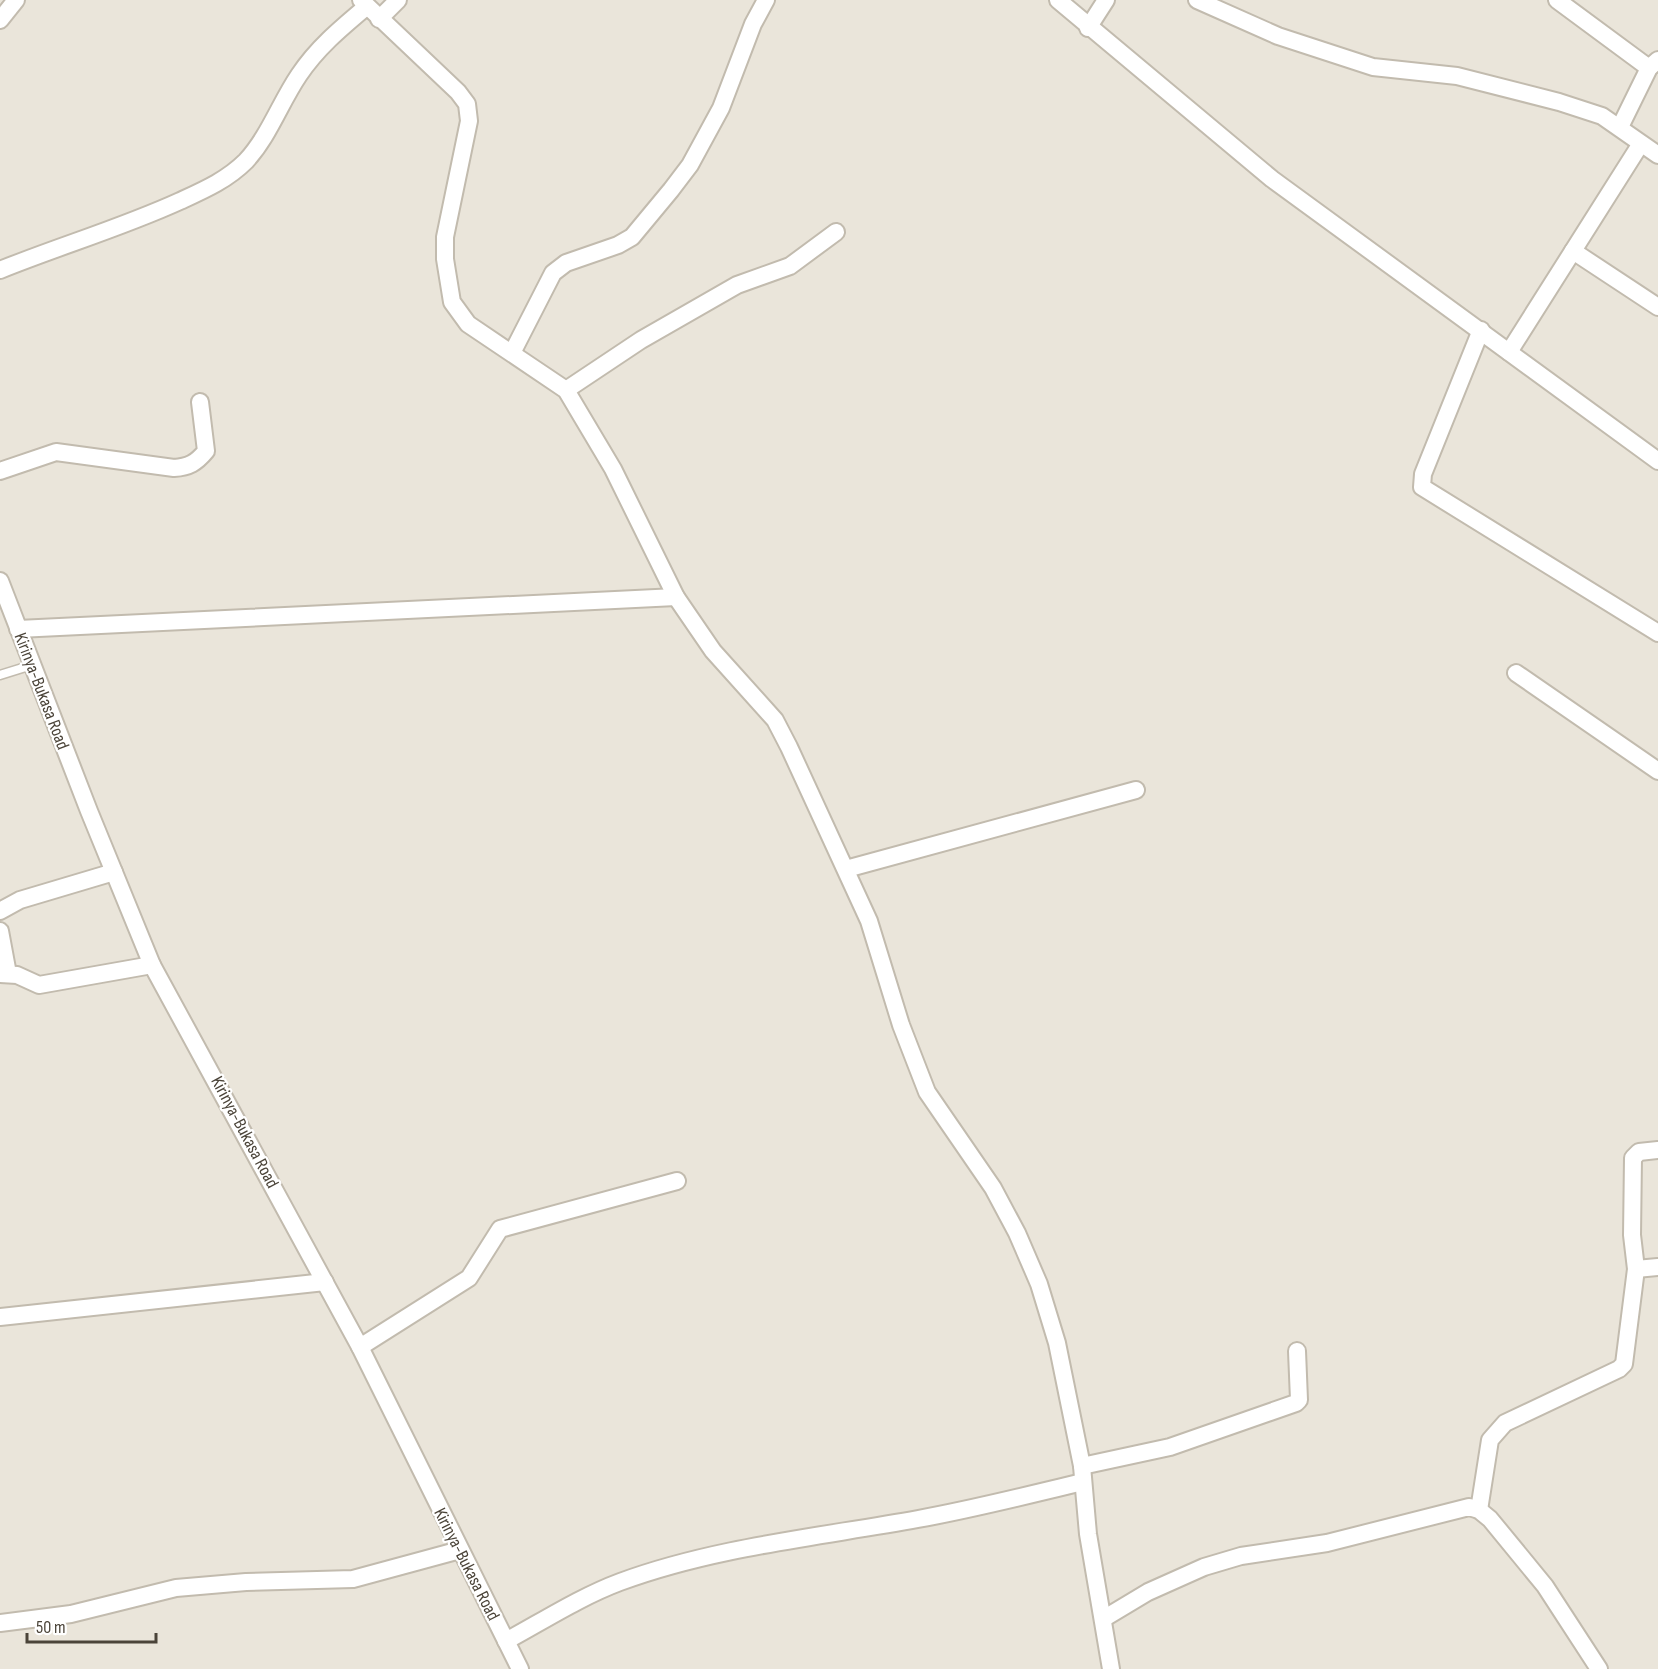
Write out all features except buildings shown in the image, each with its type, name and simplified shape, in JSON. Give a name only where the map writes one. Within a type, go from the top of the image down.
[{"type":"street","points":[[0,20],[16,0]]},
{"type":"street","points":[[379,19],[398,0]]},
{"type":"street","points":[[512,353],[553,273],[566,264],[618,245],[632,237],[690,165],[721,108],[753,24],[766,0]]},
{"type":"street","points":[[1058,0],[1088,28],[1272,179],[1658,461]]},
{"type":"street","points":[[1088,28],[1106,0]]},
{"type":"street","points":[[1197,0],[1278,36],[1373,67],[1438,73],[1480,81],[1602,116],[1620,127],[1640,145],[1658,155]]},
{"type":"street","points":[[1557,0],[1654,64],[1620,127]]},
{"type":"street","points":[[0,270],[151,214],[231,174],[247,159],[269,127],[297,77],[318,49],[363,3],[458,92],[467,104],[467,139],[445,237],[452,302],[462,319],[567,390],[613,469],[676,597],[713,651],[775,720],[869,921],[901,1025],[927,1092],[993,1188],[1017,1233],[1039,1284],[1057,1343],[1082,1474],[1088,1534],[1111,1669]]},
{"type":"street","points":[[1509,352],[1640,145]]},
{"type":"street","points":[[567,390],[641,340],[737,285],[790,266],[836,232]]},
{"type":"street","points":[[1573,251],[1658,307]]},
{"type":"street","points":[[1481,330],[1421,478],[1422,487],[1658,633]]},
{"type":"street","points":[[0,471],[56,452],[174,468],[188,467],[198,461],[206,451],[200,402]]},
{"type":"street","name":"Kirinya-Bukasa Road","points":[[0,581],[152,965],[360,1347],[520,1669]]},
{"type":"street","points":[[18,629],[676,597]]},
{"type":"street","points":[[1516,673],[1658,771]]},
{"type":"street","points":[[846,869],[1136,790]]},
{"type":"street","points":[[0,911],[20,900],[114,872]]},
{"type":"street","points":[[0,931],[4,974],[39,985],[152,965]]},
{"type":"street","points":[[1479,1510],[1490,1440],[1495,1433],[1505,1424],[1623,1367],[1636,1269],[1632,1224],[1633,1158],[1639,1152],[1658,1150]]},
{"type":"street","points":[[360,1347],[469,1278],[500,1229],[677,1181]]},
{"type":"street","points":[[1636,1269],[1658,1267]]},
{"type":"street","points":[[0,1317],[325,1282]]},
{"type":"street","points":[[506,1641],[617,1583],[643,1575],[742,1550],[835,1531],[944,1514],[1170,1447],[1296,1403],[1299,1400],[1297,1351]]},
{"type":"street","points":[[1103,1619],[1148,1592],[1204,1568],[1241,1556],[1327,1543],[1469,1507],[1479,1510],[1490,1519],[1545,1586],[1599,1669]]},
{"type":"street","points":[[0,1623],[71,1614],[176,1587],[246,1582],[353,1579],[460,1550]]},
{"type":"lane","points":[[0,675],[32,664]]},
{"type":"shaded area","points":[[0,0],[1658,0],[1658,1669],[0,1669]]}]
